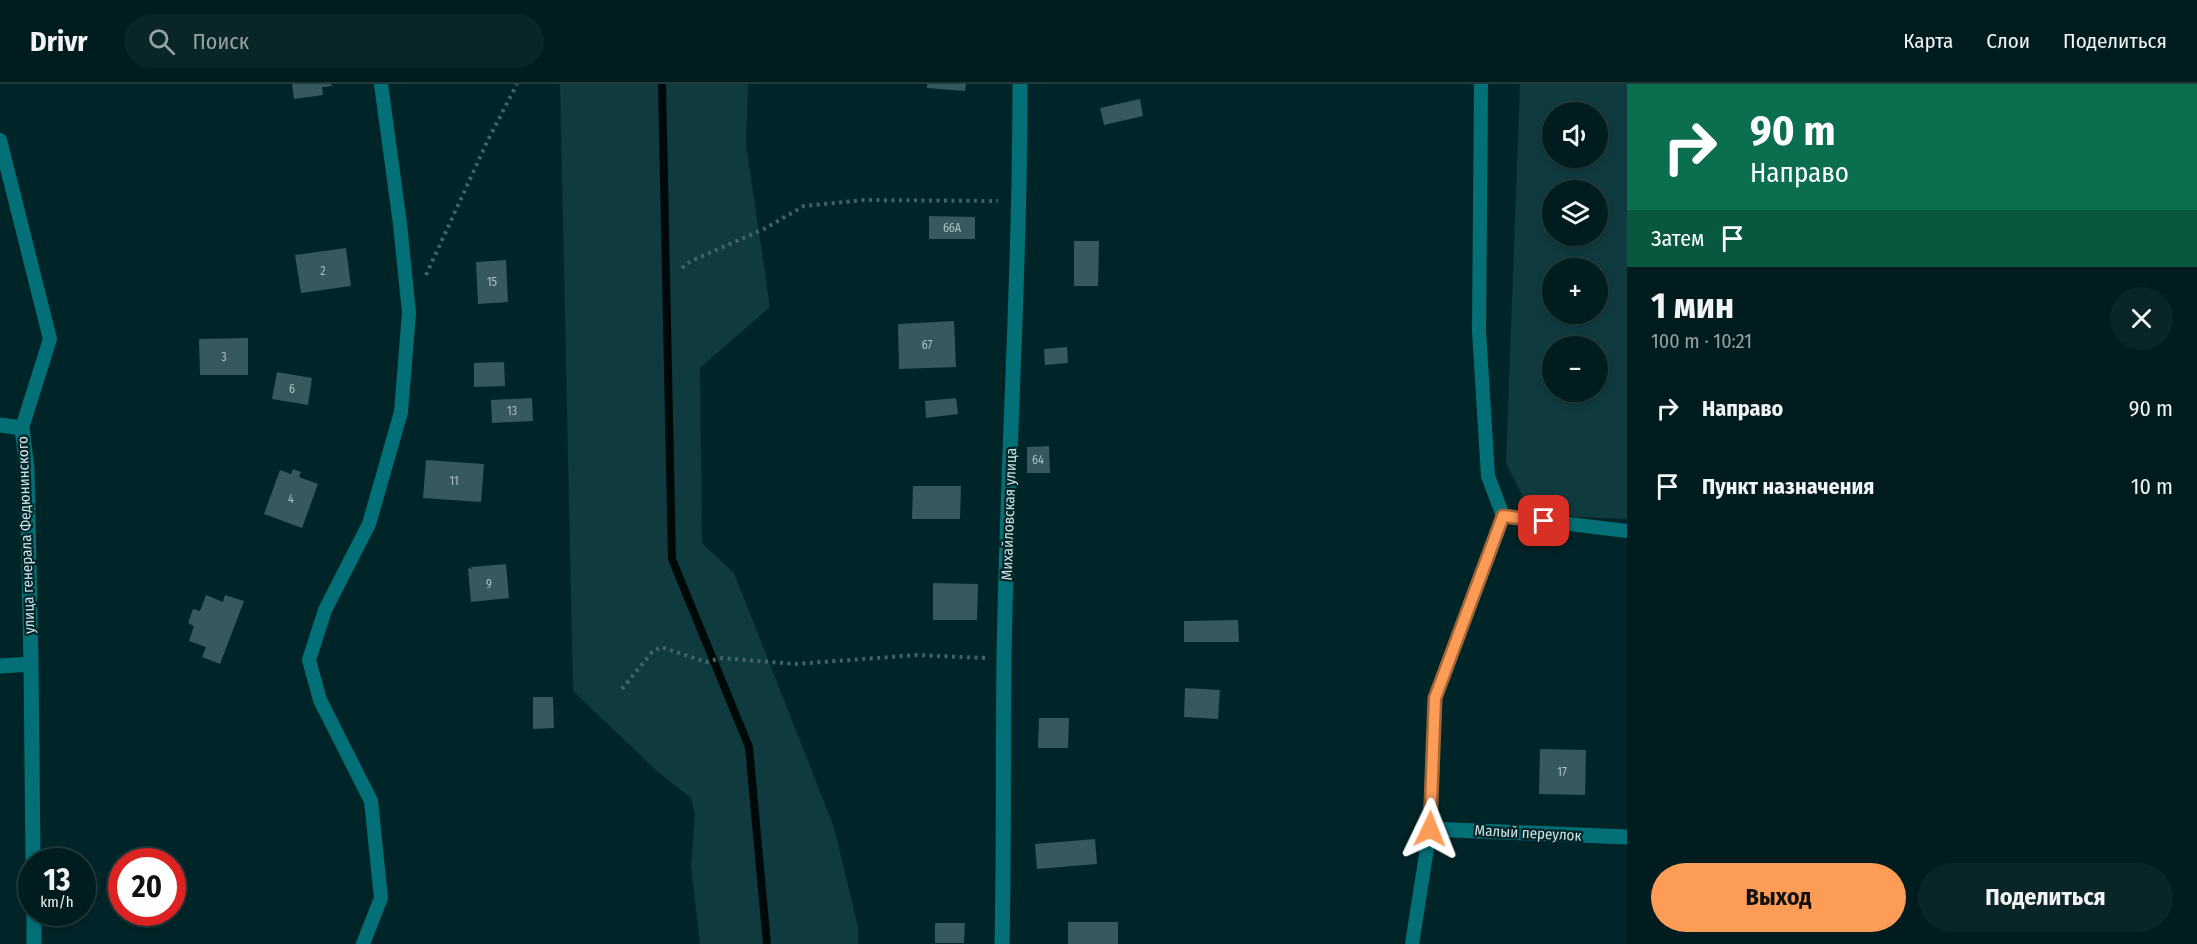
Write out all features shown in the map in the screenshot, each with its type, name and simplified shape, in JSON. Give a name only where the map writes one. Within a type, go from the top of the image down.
[{"type":"street","name":"Михайловская улица","points":[[1002,944],[1005,836],[1004,659],[1020,200],[1020,84]]},
{"type":"street","name":"улица генерала Федюнинского","points":[[0,424],[22,428],[27,469],[33,848]]},
{"type":"street","points":[[0,666],[31,664]]},
{"type":"street","name":"Малый переулок","points":[[1430,829],[1627,837]]},
{"type":"street","points":[[34,926],[34,944]]},
{"type":"lane","points":[[363,944],[381,898],[371,801],[320,700],[309,660],[325,610],[369,524],[400,411],[409,313],[400,224],[381,84]]},
{"type":"lane","points":[[1412,944],[1430,829],[1435,698],[1503,516],[1488,476],[1479,332],[1481,84]]},
{"type":"lane","points":[[0,140],[50,339],[22,428]]},
{"type":"lane","points":[[1503,516],[1627,531]]},
{"type":"path","points":[[423,282],[488,140],[517,84]]},
{"type":"path","points":[[682,268],[691,261],[764,229],[804,206],[864,200],[1020,200]]},
{"type":"path","points":[[622,689],[652,652],[661,647],[706,662],[722,658],[795,664],[918,655],[1004,659]]},
{"type":"shaded area","points":[[560,84],[748,84],[746,144],[770,307],[700,368],[702,543],[734,573],[834,827],[858,927],[858,944],[700,944],[691,866],[695,814],[691,798],[658,772],[573,691]]},
{"type":"shaded area","points":[[1520,84],[1627,84],[1627,519],[1532,515],[1506,463]]},
{"type":"building","points":[[292,84],[331,84],[332,86],[322,87],[323,95],[294,99]]},
{"type":"building","points":[[927,84],[966,84],[965,91],[927,88]]},
{"type":"building","points":[[1140,99],[1143,116],[1104,125],[1100,108]]},
{"type":"building","points":[[929,216],[975,217],[975,239],[929,239]]},
{"type":"building","points":[[1074,241],[1099,241],[1098,286],[1074,286]]},
{"type":"building","points":[[346,248],[351,286],[301,293],[295,255]]},
{"type":"building","points":[[506,260],[508,302],[478,304],[476,262]]},
{"type":"building","points":[[954,321],[956,367],[899,369],[898,324]]},
{"type":"building","points":[[248,338],[248,375],[200,375],[199,339]]},
{"type":"building","points":[[1067,347],[1068,363],[1045,365],[1044,349]]},
{"type":"building","points":[[504,362],[505,386],[474,387],[474,363]]},
{"type":"building","points":[[277,372],[312,378],[308,405],[272,399]]},
{"type":"building","points":[[532,398],[533,421],[492,423],[491,400]]},
{"type":"building","points":[[956,398],[958,414],[926,418],[925,401]]},
{"type":"building","points":[[1049,446],[1050,473],[1027,473],[1027,447]]},
{"type":"building","points":[[426,460],[484,464],[481,502],[423,498]]},
{"type":"building","points":[[293,469],[301,472],[299,477],[318,484],[302,528],[264,514],[280,470],[291,474]]},
{"type":"building","points":[[913,486],[961,486],[960,519],[912,519]]},
{"type":"building","points":[[506,564],[509,598],[471,602],[468,568]]},
{"type":"building","points":[[933,583],[978,584],[977,620],[933,620]]},
{"type":"building","points":[[206,595],[223,602],[225,595],[244,601],[220,664],[202,657],[206,647],[189,641],[194,626],[188,623],[193,609],[200,611]]},
{"type":"building","points":[[1238,620],[1239,642],[1184,642],[1184,621]]},
{"type":"building","points":[[1185,688],[1220,690],[1218,719],[1184,717]]},
{"type":"building","points":[[533,697],[553,697],[554,728],[533,729]]},
{"type":"building","points":[[1039,718],[1069,718],[1068,748],[1038,748]]},
{"type":"building","points":[[1540,749],[1586,750],[1585,795],[1539,794]]},
{"type":"building","points":[[1095,839],[1097,864],[1037,869],[1035,844]]},
{"type":"building","points":[[1068,922],[1118,922],[1118,944],[1068,944]]},
{"type":"building","points":[[935,923],[965,923],[964,943],[935,943]]},
{"type":"waterway","points":[[662,84],[672,559],[749,747],[767,944]]},
{"type":"route","points":[[1430,829],[1435,698],[1503,516],[1544,521]]}]
